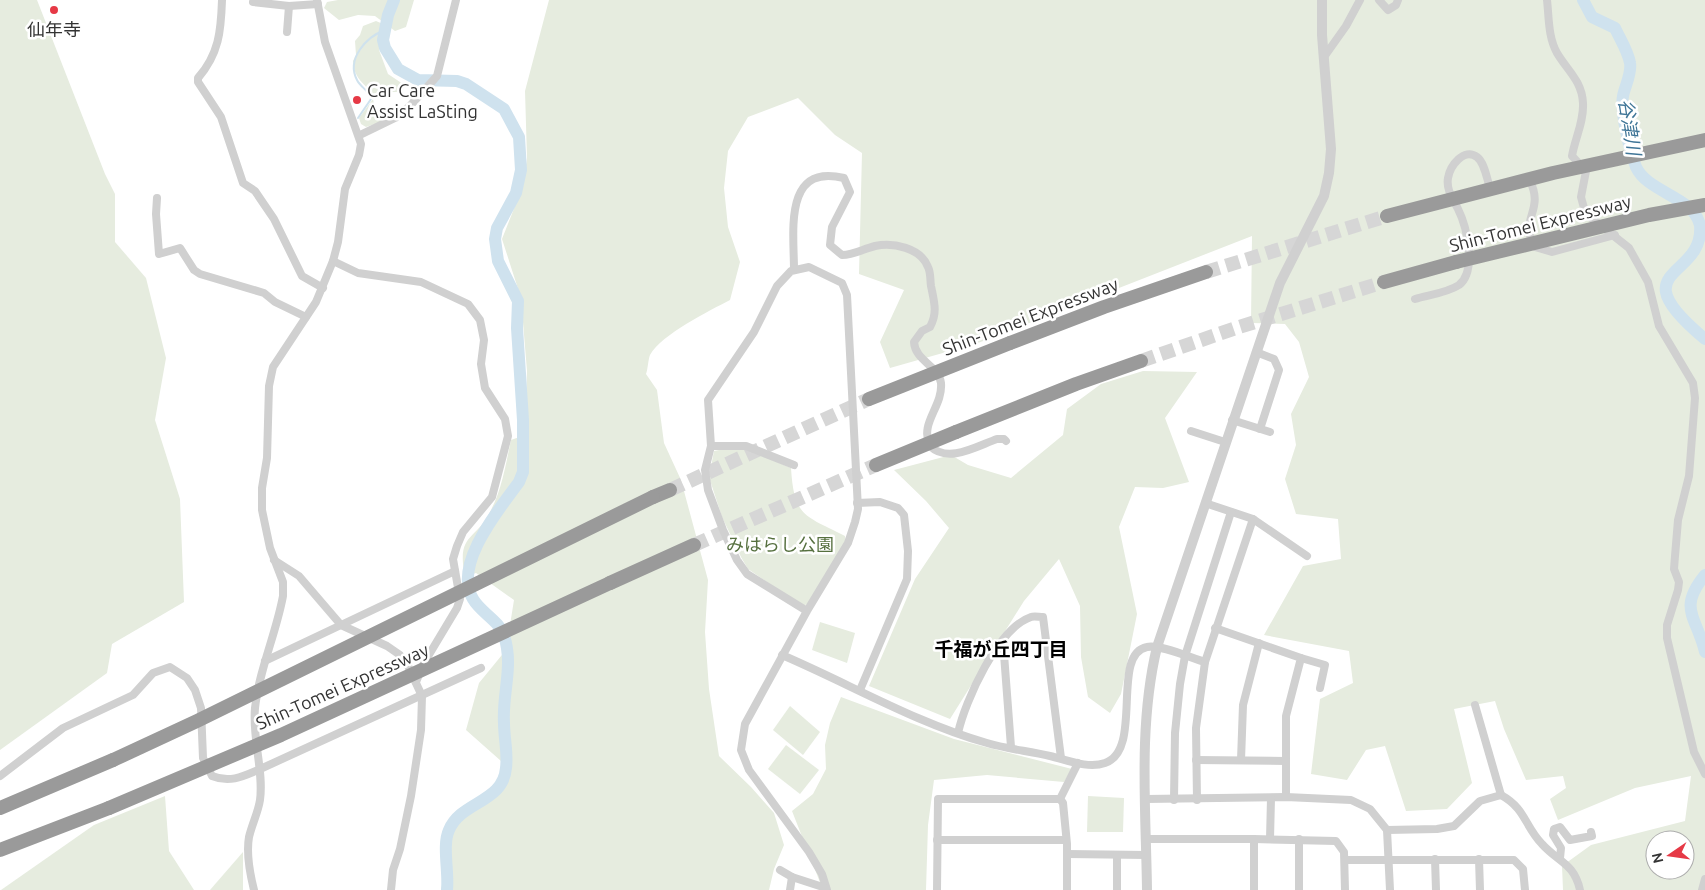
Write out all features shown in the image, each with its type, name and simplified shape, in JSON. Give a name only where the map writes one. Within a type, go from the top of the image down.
[{"type":"highway","points":[[1388,216],[1553,173],[1705,140]]},
{"type":"highway","name":"Shin-Tomei Expressway","points":[[1384,282],[1649,214],[1705,205]]},
{"type":"highway","name":"Shin-Tomei Expressway","points":[[869,399],[1104,307],[1206,272]]},
{"type":"highway","points":[[876,465],[1076,384],[1141,361]]},
{"type":"highway","name":"Shin-Tomei Expressway","points":[[0,808],[113,760],[248,696],[670,490]]},
{"type":"highway","name":"Shin-Tomei Expressway","points":[[0,850],[109,808],[298,727],[694,545]]},
{"type":"street","points":[[222,0],[218,46],[210,65],[198,78],[198,82],[221,117],[243,183],[255,191],[274,219],[302,276],[323,288]]},
{"type":"street","points":[[360,135],[395,118],[409,107],[437,76],[456,0]]},
{"type":"street","points":[[1147,890],[1147,707],[1157,647],[1280,282],[1324,196],[1329,173],[1330,124],[1324,57],[1322,0]]},
{"type":"street","points":[[1324,57],[1346,26],[1360,0]]},
{"type":"street","points":[[1379,0],[1388,10],[1396,5],[1398,0]]},
{"type":"street","points":[[1547,0],[1551,40],[1557,53],[1575,76],[1583,102],[1580,129],[1572,156],[1586,171],[1581,197],[1584,208],[1590,217],[1629,248],[1648,282],[1659,326],[1693,383],[1695,398],[1689,476],[1678,520],[1674,569],[1679,582],[1666,625],[1667,638],[1694,752],[1705,774]]},
{"type":"street","points":[[253,2],[289,6],[318,2],[325,42],[360,135],[359,155],[345,189],[338,242],[333,262],[323,288],[273,366],[269,386],[267,458],[262,488],[262,510],[274,560],[283,582],[283,596],[265,661],[255,710],[255,746],[260,800],[249,837],[250,867],[254,890]]},
{"type":"street","points":[[286,32],[289,6]]},
{"type":"street","points":[[1415,299],[1459,285],[1468,268],[1469,248],[1467,239],[1460,212],[1448,190],[1448,177],[1461,156],[1470,154],[1477,157],[1490,188],[1495,191],[1502,190],[1522,180],[1530,181],[1536,192],[1528,227],[1530,238],[1535,247],[1552,252],[1615,236]]},
{"type":"street","points":[[794,270],[794,217],[800,191],[805,183],[817,179],[834,175],[844,178],[850,192],[832,227],[830,245],[842,255],[849,255],[878,246],[904,248],[916,252],[925,260],[929,268],[936,312],[930,327],[922,331],[914,342],[916,352],[939,378],[941,384],[939,402],[926,427],[930,446],[942,454],[951,455],[997,439],[1004,439],[1006,441]]},
{"type":"street","points":[[157,198],[156,214],[159,254],[180,248],[194,270],[200,274],[264,293],[275,302],[306,317]]},
{"type":"street","points":[[333,262],[358,274],[422,282],[468,304],[480,320],[484,340],[481,364],[485,388],[505,419],[508,436],[492,497],[463,532],[453,559],[460,600],[424,663],[416,682]]},
{"type":"street","points":[[807,611],[747,574],[737,560],[708,490],[705,470],[711,446],[708,400],[754,332],[777,286],[794,270],[809,268],[842,283],[847,295],[857,503],[855,522],[848,543],[807,611],[745,724],[740,750],[749,770],[809,852],[822,874],[826,889]]},
{"type":"street","points":[[1256,352],[1274,359],[1279,370],[1260,429]]},
{"type":"street","points":[[1232,420],[1270,432]]},
{"type":"street","points":[[1191,431],[1226,442]]},
{"type":"street","points":[[711,446],[746,446],[794,464]]},
{"type":"street","points":[[857,503],[880,502],[898,508],[904,515],[908,551],[906,579],[860,690]]},
{"type":"street","points":[[1205,503],[1252,519],[1307,556]]},
{"type":"street","points":[[1174,800],[1177,708],[1186,656],[1231,512]]},
{"type":"street","points":[[1196,800],[1198,701],[1205,662],[1252,519]]},
{"type":"street","points":[[274,560],[299,576],[341,625],[387,646],[400,655],[422,696],[421,730],[411,796],[390,890]]},
{"type":"street","points":[[265,661],[455,571]]},
{"type":"street","points":[[958,733],[968,699],[1009,632],[1031,616],[1042,617],[1061,758]]},
{"type":"street","points":[[1215,628],[1325,665],[1320,688]]},
{"type":"street","points":[[1003,641],[1012,747]]},
{"type":"street","points":[[1241,760],[1243,704],[1259,643]]},
{"type":"street","points":[[782,655],[958,733],[988,744],[1012,747],[1078,763],[1106,763],[1122,749],[1130,668],[1140,649],[1148,646],[1157,647],[1205,662]]},
{"type":"street","points":[[1286,797],[1286,716],[1301,658]]},
{"type":"street","points":[[0,776],[63,728],[133,694],[152,673],[170,667],[187,678],[195,690],[202,708],[203,758],[212,776],[223,780],[233,780],[258,770],[481,668]]},
{"type":"street","points":[[1475,705],[1501,795],[1518,806],[1542,846],[1560,858],[1571,869],[1580,890]]},
{"type":"street","points":[[1196,760],[1286,761]]},
{"type":"street","points":[[1060,800],[1078,763]]},
{"type":"street","points":[[1387,830],[1437,829],[1454,826],[1480,802],[1501,795]]},
{"type":"street","points":[[1146,800],[1286,797],[1351,800],[1370,808],[1387,830],[1390,859],[1390,890]]},
{"type":"street","points":[[1270,839],[1271,798]]},
{"type":"street","points":[[937,890],[938,799],[1060,800]]},
{"type":"street","points":[[1060,800],[1063,803],[1066,840],[1067,890]]},
{"type":"street","points":[[1560,858],[1561,848],[1553,835],[1554,829],[1560,827],[1570,840],[1592,836],[1591,832]]},
{"type":"street","points":[[1146,839],[1299,839],[1336,841],[1341,846],[1345,860],[1345,890]]},
{"type":"street","points":[[1254,839],[1254,890]]},
{"type":"street","points":[[1299,839],[1299,890]]},
{"type":"street","points":[[937,840],[1066,840]]},
{"type":"street","points":[[1067,854],[1146,855]]},
{"type":"street","points":[[1117,855],[1117,890]]},
{"type":"street","points":[[1435,859],[1436,890]]},
{"type":"street","points":[[1479,859],[1480,890]]},
{"type":"street","points":[[1345,860],[1514,860],[1522,869],[1525,890]]},
{"type":"street","points":[[780,870],[792,877],[826,889]]},
{"type":"street","points":[[790,890],[792,877]]},
{"type":"street","points":[[1702,890],[1705,879]]},
{"type":"green space","points":[[0,0],[37,0],[105,174],[115,194],[115,242],[146,278],[166,358],[155,420],[180,499],[184,602],[112,644],[107,673],[0,750]]},
{"type":"green space","points":[[338,0],[414,0],[406,27],[395,31],[375,16],[358,15],[339,20],[324,8],[327,2]]},
{"type":"green space","points":[[549,0],[1705,0],[1705,890],[1563,890],[1562,866],[1591,845],[1645,831],[1645,880],[1695,880],[1695,830],[1650,830],[1685,821],[1691,776],[1635,788],[1558,820],[1550,799],[1566,788],[1563,776],[1526,780],[1504,729],[1495,701],[1454,709],[1472,783],[1447,809],[1406,811],[1385,746],[1366,750],[1347,780],[1311,774],[1320,699],[1353,683],[1349,651],[1264,635],[1303,566],[1341,559],[1338,519],[1296,514],[1285,479],[1296,445],[1291,414],[1309,377],[1299,342],[1285,324],[1251,323],[1252,236],[978,343],[890,368],[880,342],[904,290],[859,274],[862,153],[835,135],[798,98],[748,117],[728,151],[724,188],[728,227],[740,262],[730,300],[675,331],[665,339],[650,355],[646,374],[657,390],[664,443],[681,480],[708,580],[705,632],[709,689],[719,756],[751,787],[774,813],[784,845],[774,869],[769,890],[441,890],[454,822],[501,790],[501,761],[466,730],[479,683],[506,650],[514,600],[476,573],[465,577],[463,552],[465,544],[485,520],[495,502],[511,440],[525,435],[527,371],[521,298],[502,239],[523,186],[527,158],[525,91]]},
{"type":"green space","points":[[376,21],[383,24],[380,32],[379,50],[388,74],[406,86],[397,92],[379,92],[373,98],[358,78],[353,61],[356,55],[355,41],[360,35],[363,26]]},
{"type":"green space","points":[[373,99],[376,114],[384,121],[366,127],[361,124],[359,118]]},
{"type":"green space","points":[[1143,371],[1197,372],[1165,418],[1189,482],[1163,488],[1135,487],[1119,527],[1137,614],[1121,694],[1110,713],[1088,697],[1081,657],[1080,606],[1059,559],[1024,601],[950,719],[869,686],[915,579],[949,528],[926,501],[894,470],[951,455],[968,465],[1011,478],[1063,435],[1067,409],[1101,384]]},
{"type":"green space","name":"みはらし公園","points":[[735,447],[746,449],[791,468],[795,496],[804,513],[845,536],[846,543],[808,604],[802,606],[748,569],[722,517],[709,477],[714,451]]},
{"type":"green space","points":[[820,622],[855,633],[847,663],[812,650]]},
{"type":"green space","points":[[841,697],[954,739],[1072,769],[1064,782],[987,775],[934,780],[928,825],[926,890],[823,890],[792,811],[813,794],[826,769],[825,745],[830,723]]},
{"type":"green space","points":[[790,706],[820,732],[803,755],[773,730]]},
{"type":"green space","points":[[786,745],[819,770],[800,794],[768,769]]},
{"type":"green space","points":[[165,796],[169,851],[194,890],[1,890],[94,825]]},
{"type":"green space","points":[[1088,796],[1124,798],[1123,832],[1087,832]]},
{"type":"green space","points":[[243,852],[243,890],[210,890]]},
{"type":"waterway","points":[[394,0],[388,15],[383,40],[385,48],[398,69],[418,80],[457,81],[466,84],[504,109],[519,137],[521,170],[516,193],[497,228],[495,239],[498,261],[518,301],[517,328],[523,420],[523,472],[519,482],[481,537],[473,554],[468,585],[476,604],[502,630],[507,647],[508,669],[504,712],[506,768],[503,780],[498,788],[463,813],[455,820],[449,830],[446,843],[447,890]]},
{"type":"waterway","name":"谷津川","points":[[1583,0],[1592,17],[1615,28],[1629,59],[1630,71],[1622,103],[1628,142],[1636,167],[1650,183],[1689,207],[1696,215],[1700,225],[1698,243],[1691,256],[1671,275],[1666,285],[1668,298],[1680,315],[1705,339]]},
{"type":"waterway","points":[[358,118],[371,99],[369,93],[357,80],[354,72],[356,57],[365,43],[385,30]]},
{"type":"waterway","name":"谷津川","points":[[1705,575],[1692,596],[1691,605],[1691,613],[1705,652]]},
{"type":"tunnel","points":[[1206,272],[1387,216]]},
{"type":"tunnel","points":[[1141,361],[1236,328],[1384,282]]},
{"type":"tunnel","points":[[670,490],[869,399]]},
{"type":"tunnel","points":[[694,545],[876,465]]},
{"type":"place","name":"仙年寺","points":[[54,10]]},
{"type":"place","name":"Car Care Assist LaSting","points":[[357,100]]},
{"type":"district","name":"千福が丘四丁目","points":[[1001,649]]}]
